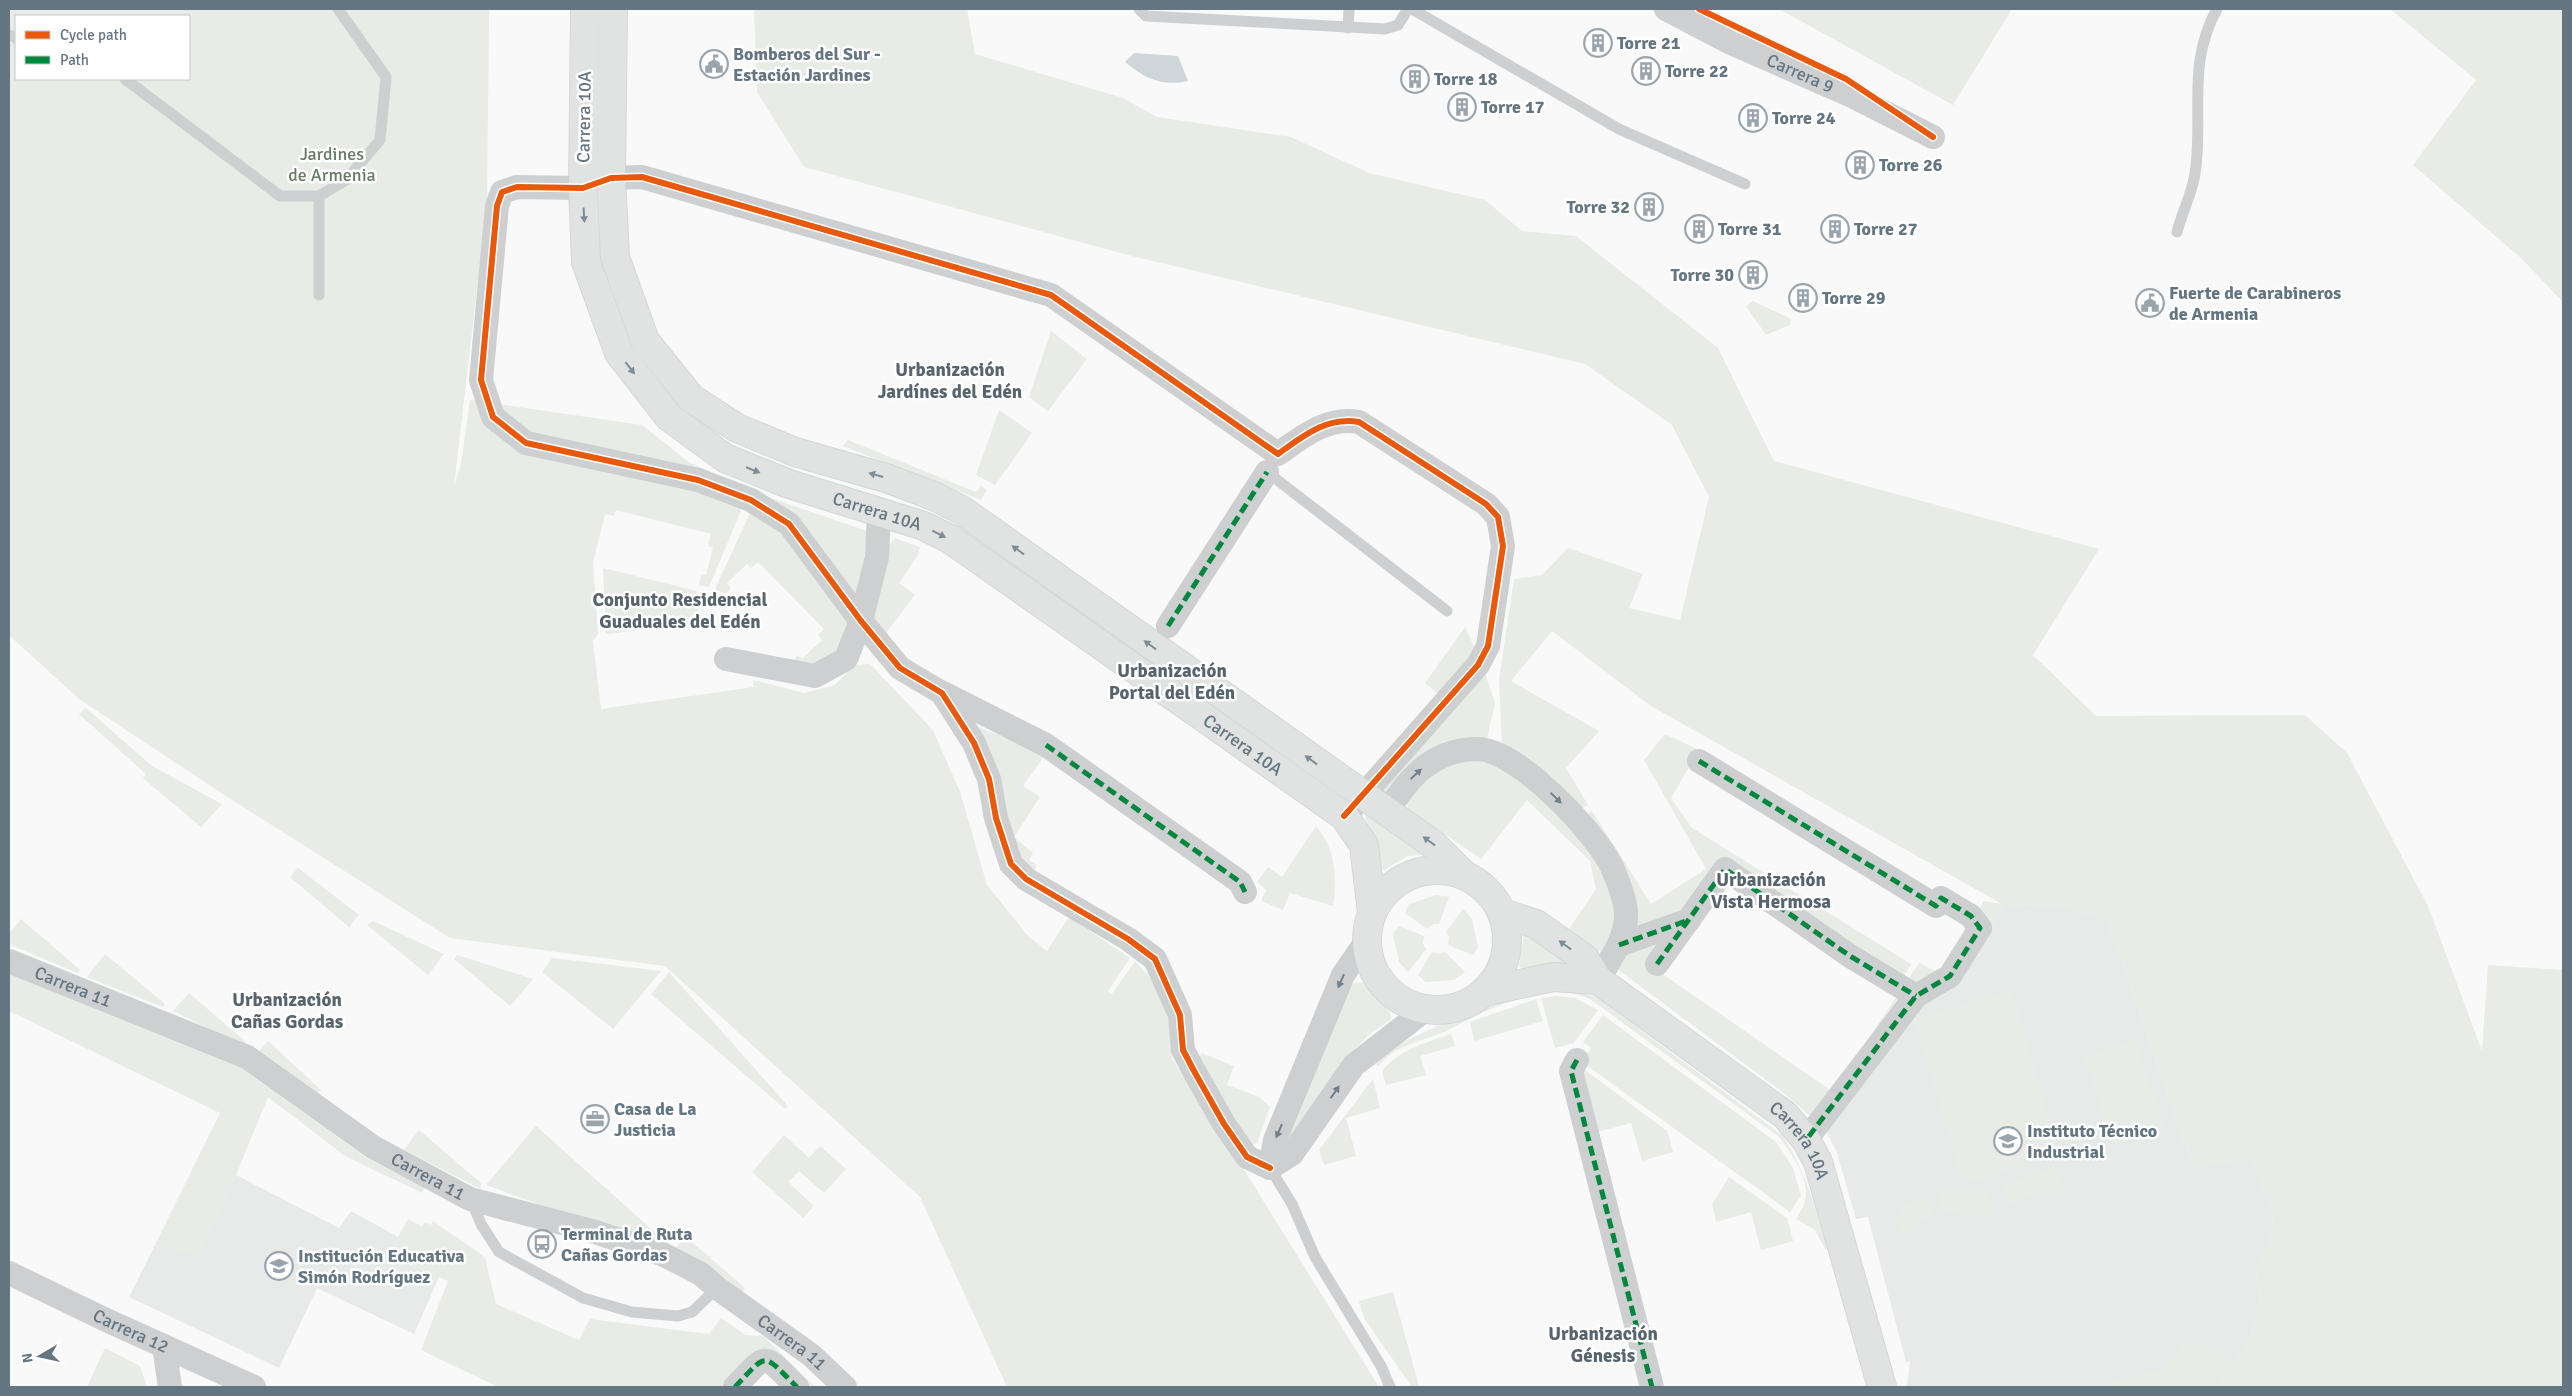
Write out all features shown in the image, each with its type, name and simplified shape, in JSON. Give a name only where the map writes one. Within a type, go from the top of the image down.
[{"type":"street","name":"Carrera 10A","points":[[585,9],[583,188],[586,262],[619,354],[668,417],[725,458],[789,484],[924,526],[950,539],[1344,816],[1364,845],[1372,913]]},
{"type":"street","points":[[613,9],[611,178],[615,257],[645,341],[692,398],[737,428],[795,452],[886,478],[936,497],[963,510],[1434,845],[1464,875],[1487,890],[1502,913],[1507,940],[1506,950],[1502,968],[1486,990],[1463,1006],[1436,1011],[1410,1005],[1387,990],[1372,967],[1367,940],[1372,913],[1388,890],[1410,874],[1437,870],[1464,875]]},
{"type":"street","name":"Carrera 9","points":[[1666,9],[1731,43],[1852,96],[1933,137]]},
{"type":"street","points":[[1245,892],[1240,882],[1046,745],[942,693],[900,668],[861,621],[789,524],[751,500],[698,480],[526,443],[493,417],[481,380],[497,206],[502,192],[517,187],[583,188],[611,178],[642,178],[1051,294],[1272,463]]},
{"type":"street","points":[[1168,626],[1272,463],[1313,430],[1341,422],[1359,422],[1486,504],[1498,517],[1502,546],[1488,646],[1478,665],[1344,816]]},
{"type":"street","points":[[726,659],[815,676],[846,660],[861,621],[877,557],[879,511]]},
{"type":"street","points":[[942,693],[974,743],[989,779],[996,818],[1011,864],[1026,879],[1128,939],[1155,959],[1180,1015],[1183,1050],[1224,1124],[1247,1157],[1270,1168]]},
{"type":"street","points":[[1387,812],[1403,787],[1421,769],[1441,755],[1480,749],[1502,756],[1543,785],[1576,818],[1611,866],[1624,900],[1626,919],[1619,945],[1598,980]]},
{"type":"street","points":[[1699,761],[1936,906],[1941,898],[1971,916],[1980,928],[1950,976],[1916,996],[1806,1140]]},
{"type":"street","points":[[1657,964],[1726,869],[1850,956],[1916,996]]},
{"type":"street","points":[[1502,913],[1536,924],[1585,959],[1598,980]]},
{"type":"street","points":[[1619,945],[1689,920]]},
{"type":"street","points":[[1270,1168],[1275,1140],[1343,975],[1367,940]]},
{"type":"street","name":"Carrera 11","points":[[9,961],[247,1057],[373,1147],[470,1199],[592,1231],[662,1254],[701,1274],[717,1288],[811,1356],[845,1387]]},
{"type":"street","points":[[1486,990],[1553,977],[1598,980]]},
{"type":"street","name":"Carrera 10A","points":[[1598,980],[1785,1115],[1806,1140],[1820,1172],[1882,1387]]},
{"type":"street","points":[[1270,1168],[1292,1154],[1354,1065],[1425,1010]]},
{"type":"street","points":[[1577,1060],[1571,1071],[1652,1387]]},
{"type":"street","name":"Carrera 12","points":[[9,1273],[254,1387]]},
{"type":"street","points":[[164,1346],[170,1387]]},
{"type":"street","points":[[735,1387],[758,1362],[765,1360],[771,1362],[797,1387]]},
{"type":"lane","points":[[126,80],[280,196],[319,196],[346,180],[380,140],[386,77],[338,9]]},
{"type":"lane","points":[[1139,9],[1146,16],[1348,28],[1393,28],[1398,25],[1408,9]]},
{"type":"lane","points":[[1348,28],[1349,9]]},
{"type":"lane","points":[[1412,9],[1618,129],[1745,184]]},
{"type":"lane","points":[[2177,232],[2195,175],[2199,64],[2203,39],[2217,9]]},
{"type":"lane","points":[[319,196],[319,295]]},
{"type":"lane","points":[[1272,463],[1447,611]]},
{"type":"lane","points":[[1270,1168],[1292,1204],[1315,1258],[1381,1366],[1390,1387]]},
{"type":"lane","points":[[470,1199],[481,1224],[499,1252],[583,1298],[632,1312],[678,1316],[692,1312],[717,1288]]},
{"type":"shaded area","points":[[1134,53],[1178,56],[1188,81],[1170,83],[1146,77],[1125,62]]},
{"type":"shaded area","name":"Instituto Técnico Industrial","points":[[2059,905],[2108,921],[2193,1167],[2250,1158],[2272,1209],[2273,1233],[2256,1273],[2260,1302],[2247,1347],[2230,1365],[2218,1387],[1907,1387],[1910,1362],[1906,1362],[1868,1217],[1856,1219],[1837,1153],[1825,1129],[1913,1005],[1958,979],[2004,906]]},
{"type":"shaded area","name":"Institución Educativa Simón Rodríguez","points":[[236,1175],[339,1228],[351,1211],[398,1237],[388,1255],[439,1277],[414,1334],[317,1288],[279,1368],[129,1297],[155,1245],[197,1255]]},
{"type":"green space","name":"Jardines de Armenia","points":[[9,9],[489,9],[487,203],[454,486],[461,464],[470,400],[642,425],[690,463],[718,475],[745,501],[709,587],[699,585],[701,574],[706,575],[713,548],[708,546],[711,534],[616,510],[614,516],[605,514],[593,562],[598,634],[593,641],[601,709],[754,687],[753,680],[804,693],[835,685],[854,665],[870,664],[933,730],[960,792],[987,885],[1028,936],[1047,951],[1069,917],[1130,958],[1108,991],[1112,994],[1135,961],[1157,985],[1170,1025],[1172,1059],[1241,1165],[1379,1387],[1007,1387],[920,1197],[665,966],[450,938],[229,798],[79,699],[9,635]]},
{"type":"green space","points":[[754,9],[967,9],[975,54],[1123,98],[1157,117],[1291,137],[1369,173],[1485,200],[1522,231],[1576,236],[1718,348],[1774,461],[2099,549],[2033,655],[2096,716],[2305,715],[2347,753],[2428,906],[2482,1051],[2488,965],[2563,970],[2563,1387],[2218,1387],[2230,1365],[2247,1347],[2260,1302],[2256,1273],[2273,1233],[2272,1209],[2250,1158],[2193,1167],[2108,921],[2059,905],[2004,906],[1958,979],[1913,1005],[1821,1131],[1809,1115],[1784,1093],[1617,969],[1628,945],[1586,815],[1592,811],[1651,904],[1706,869],[1644,760],[1665,734],[1699,750],[1671,798],[1692,828],[1911,964],[1898,986],[1723,864],[1651,966],[1833,1092],[1919,963],[1941,974],[1984,901],[2002,904],[1651,706],[1552,631],[1511,681],[1599,731],[1566,768],[1588,805],[1581,809],[1552,777],[1502,745],[1499,680],[1514,579],[1542,575],[1568,548],[1643,574],[1629,608],[1680,620],[1709,497],[1672,425],[1585,364],[1128,255],[804,167],[757,92]]},
{"type":"green space","points":[[1779,9],[2012,9],[1953,105]]},
{"type":"green space","points":[[2390,9],[2563,9],[2563,302],[2522,259],[2413,165],[2476,80]]},
{"type":"green space","points":[[1753,301],[1791,319],[1790,325],[1766,335],[1746,306]]},
{"type":"green space","points":[[1051,331],[1087,359],[1048,411],[1029,397]]},
{"type":"green space","points":[[999,410],[1032,433],[995,485],[976,475]]},
{"type":"green space","points":[[848,440],[976,492],[981,486],[987,490],[981,500],[843,446]]},
{"type":"green space","points":[[759,494],[867,531],[862,584],[837,652],[815,665],[792,661],[798,655],[802,659],[822,640],[818,635],[824,629],[758,562],[751,568],[747,564],[727,583],[731,588],[726,594],[715,589]]},
{"type":"green space","points":[[895,538],[920,547],[918,555],[899,583],[915,595],[882,638],[871,619],[887,547]]},
{"type":"green space","points":[[603,568],[697,591],[699,624],[606,634]]},
{"type":"green space","points":[[1465,627],[1482,664],[1495,703],[1487,739],[1443,744],[1386,798],[1364,784],[1438,694],[1425,683]]},
{"type":"green space","points":[[86,708],[152,766],[222,804],[201,827],[143,778],[146,774],[79,714]]},
{"type":"green space","points":[[973,725],[1040,751],[1043,758],[1023,786],[1040,797],[1014,837],[1033,853],[1029,860],[1037,866],[1033,873],[1021,862]]},
{"type":"green space","points":[[1461,759],[1492,762],[1526,779],[1595,857],[1612,892],[1616,924],[1602,950],[1596,952],[1569,929],[1596,889],[1590,861],[1527,800],[1481,859],[1408,809],[1406,800],[1442,766]]},
{"type":"green space","points":[[1367,814],[1422,851],[1421,855],[1408,856],[1384,870],[1379,867],[1376,841],[1365,818]]},
{"type":"green space","points":[[1316,826],[1328,844],[1334,864],[1333,906],[1290,893],[1283,910],[1261,901],[1266,890],[1257,882],[1268,867],[1282,877]]},
{"type":"green space","points":[[298,868],[359,915],[349,927],[290,877]]},
{"type":"green space","points":[[1436,895],[1449,897],[1439,924],[1433,924],[1427,929],[1405,913],[1409,904]]},
{"type":"green space","points":[[1463,909],[1472,919],[1478,947],[1473,955],[1448,945],[1449,937],[1446,932]]},
{"type":"green space","points":[[21,919],[80,970],[77,973],[9,944],[9,934]]},
{"type":"green space","points":[[373,921],[444,954],[428,975],[367,925]]},
{"type":"green space","points":[[1399,926],[1424,936],[1423,944],[1426,949],[1408,972],[1399,962],[1393,934]]},
{"type":"green space","points":[[1528,933],[1570,962],[1568,966],[1546,964],[1522,968],[1519,966],[1524,936]]},
{"type":"green space","points":[[1432,952],[1439,954],[1445,952],[1465,972],[1454,980],[1426,982],[1418,975]]},
{"type":"green space","points":[[105,954],[165,1004],[163,1007],[87,977]]},
{"type":"green space","points":[[457,955],[533,979],[510,1006],[454,959]]},
{"type":"green space","points":[[552,958],[661,971],[613,1029],[542,972]]},
{"type":"green space","points":[[669,972],[788,1106],[785,1109],[651,994]]},
{"type":"green space","points":[[9,973],[239,1066],[365,1157],[425,1188],[422,1193],[345,1156],[268,1097],[236,1175],[197,1256],[155,1245],[220,1113],[9,1011]]},
{"type":"green space","points":[[1357,982],[1363,983],[1390,1012],[1391,1019],[1370,1034],[1346,1057],[1285,1143],[1296,1121],[1351,985]]},
{"type":"green space","points":[[1546,989],[1573,991],[1599,999],[1782,1135],[1804,1176],[1828,1249],[1825,1249],[1815,1230],[1796,1219],[1803,1208],[1806,1193],[1805,1184],[1799,1167],[1779,1137],[1590,999],[1556,991],[1521,998],[1485,1012],[1442,1033],[1403,1047],[1394,1052],[1378,1067],[1375,1062],[1412,1038],[1456,1018]]},
{"type":"green space","points":[[2012,990],[2060,1155],[1963,1184],[1914,1019]]},
{"type":"green space","points":[[189,993],[246,1042],[244,1046],[173,1011]]},
{"type":"green space","points":[[1556,996],[1575,998],[1598,1010],[1574,1043],[1555,1048],[1541,998]]},
{"type":"green space","points":[[1536,999],[1543,1021],[1474,1041],[1470,1022]]},
{"type":"green space","points":[[1603,1015],[1776,1142],[1793,1168],[1801,1196],[1790,1212],[1582,1062],[1591,1048],[1583,1042]]},
{"type":"green space","points":[[1451,1034],[1455,1046],[1420,1056],[1426,1075],[1386,1085],[1382,1071],[1389,1063],[1405,1052]]},
{"type":"green space","points":[[2135,1040],[2165,1127],[2113,1144],[2084,1057]]},
{"type":"green space","points":[[268,1041],[322,1091],[317,1092],[256,1055]]},
{"type":"green space","points":[[1202,1053],[1234,1066],[1227,1085],[1259,1097],[1270,1107],[1257,1143],[1248,1145],[1198,1059]]},
{"type":"green space","points":[[1581,1067],[1667,1131],[1673,1152],[1642,1161],[1631,1123],[1598,1132]]},
{"type":"green space","points":[[1373,1079],[1380,1108],[1346,1118],[1356,1156],[1324,1165],[1319,1150]]},
{"type":"green space","points":[[536,1126],[667,1243],[662,1249],[486,1185]]},
{"type":"green space","points":[[419,1130],[481,1183],[481,1189],[404,1150]]},
{"type":"green space","points":[[784,1135],[809,1158],[820,1146],[846,1169],[824,1193],[799,1171],[788,1182],[814,1206],[803,1218],[752,1172]]},
{"type":"green space","points":[[2056,1168],[2061,1189],[2034,1193],[2029,1176]]},
{"type":"green space","points":[[1729,1177],[1787,1218],[1793,1241],[1761,1250],[1751,1212],[1716,1222],[1712,1204]]},
{"type":"green space","points":[[2027,1177],[2032,1194],[2009,1207],[2003,1184]]},
{"type":"green space","points":[[1952,1191],[1977,1194],[1989,1191],[1995,1213],[1974,1219],[1952,1212],[1942,1213],[1937,1194]]},
{"type":"green space","points":[[1927,1198],[1932,1216],[1915,1223],[1903,1236],[1893,1221],[1902,1217],[1899,1206]]},
{"type":"green space","points":[[408,1219],[422,1227],[425,1222],[431,1225],[433,1221],[485,1257],[496,1304],[579,1340],[590,1319],[709,1334],[721,1318],[745,1335],[763,1336],[815,1387],[804,1387],[764,1349],[728,1387],[498,1387],[421,1350],[448,1281],[388,1255]]},
{"type":"green space","points":[[685,1236],[745,1288],[739,1297],[669,1257]]},
{"type":"green space","points":[[1393,1292],[1419,1386],[1412,1387],[1364,1318],[1359,1301]]},
{"type":"green space","points":[[2189,1336],[2228,1362],[2214,1387],[2112,1387],[2110,1381],[2162,1370]]},
{"type":"green space","points":[[105,1348],[140,1366],[147,1387],[87,1387]]},
{"type":"marked path","points":[[1168,626],[1267,472]]},
{"type":"marked path","points":[[1046,745],[1240,882],[1245,892]]},
{"type":"marked path","points":[[1699,761],[1936,906],[1941,898],[1971,916],[1980,928],[1950,976],[1916,996],[1806,1140]]},
{"type":"marked path","points":[[1657,964],[1725,869],[1850,956],[1916,996]]},
{"type":"marked path","points":[[1619,945],[1689,920]]},
{"type":"marked path","points":[[1577,1060],[1571,1071],[1652,1387]]},
{"type":"marked path","points":[[735,1387],[754,1367],[760,1362],[766,1361],[777,1368],[797,1387]]},
{"type":"cycle path","points":[[1699,9],[1846,79],[1933,137]]},
{"type":"cycle path","points":[[1270,1168],[1247,1157],[1224,1124],[1194,1071],[1183,1050],[1180,1015],[1155,959],[1128,939],[1026,879],[1011,864],[996,818],[989,779],[974,743],[942,693],[900,668],[861,621],[789,524],[751,500],[698,480],[526,443],[493,417],[481,380],[497,206],[502,192],[517,187],[583,188],[611,178],[642,177],[1051,295],[1278,454],[1306,435],[1326,425],[1336,422],[1359,422],[1486,504],[1498,517],[1503,546],[1488,646],[1478,665],[1344,816]]},
{"type":"place","name":"Torre 21","points":[[1598,43]]},
{"type":"place","name":"Bomberos del Sur - Estación Jardines","points":[[714,64]]},
{"type":"place","name":"Torre 22","points":[[1646,71]]},
{"type":"place","name":"Torre 18","points":[[1415,79]]},
{"type":"place","name":"Torre 17","points":[[1462,107]]},
{"type":"place","name":"Torre 24","points":[[1753,118]]},
{"type":"place","name":"Torre 26","points":[[1860,165]]},
{"type":"place","name":"Torre 32","points":[[1649,207]]},
{"type":"place","name":"Torre 31","points":[[1699,229]]},
{"type":"place","name":"Torre 27","points":[[1835,229]]},
{"type":"place","name":"Torre 30","points":[[1753,275]]},
{"type":"place","name":"Torre 29","points":[[1803,298]]},
{"type":"place","name":"Fuerte de Carabineros de Armenia","points":[[2150,303]]},
{"type":"place","name":"Casa de La Justicia","points":[[595,1119]]},
{"type":"place","name":"Instituto Técnico Industrial","points":[[2008,1141]]},
{"type":"place","name":"Terminal de Ruta Cañas Gordas","points":[[542,1244]]},
{"type":"place","name":"Institución Educativa Simón Rodríguez","points":[[279,1266]]},
{"type":"district","name":"Urbanización Jardínes del Edén","points":[[950,380]]},
{"type":"district","name":"Conjunto Residencial Guaduales del Edén","points":[[680,610]]},
{"type":"district","name":"Urbanización Portal del Edén","points":[[1172,681]]},
{"type":"district","name":"Urbanización Vista Hermosa","points":[[1771,890]]},
{"type":"district","name":"Urbanización Cañas Gordas","points":[[287,1010]]},
{"type":"district","name":"Urbanización Génesis","points":[[1603,1344]]}]
